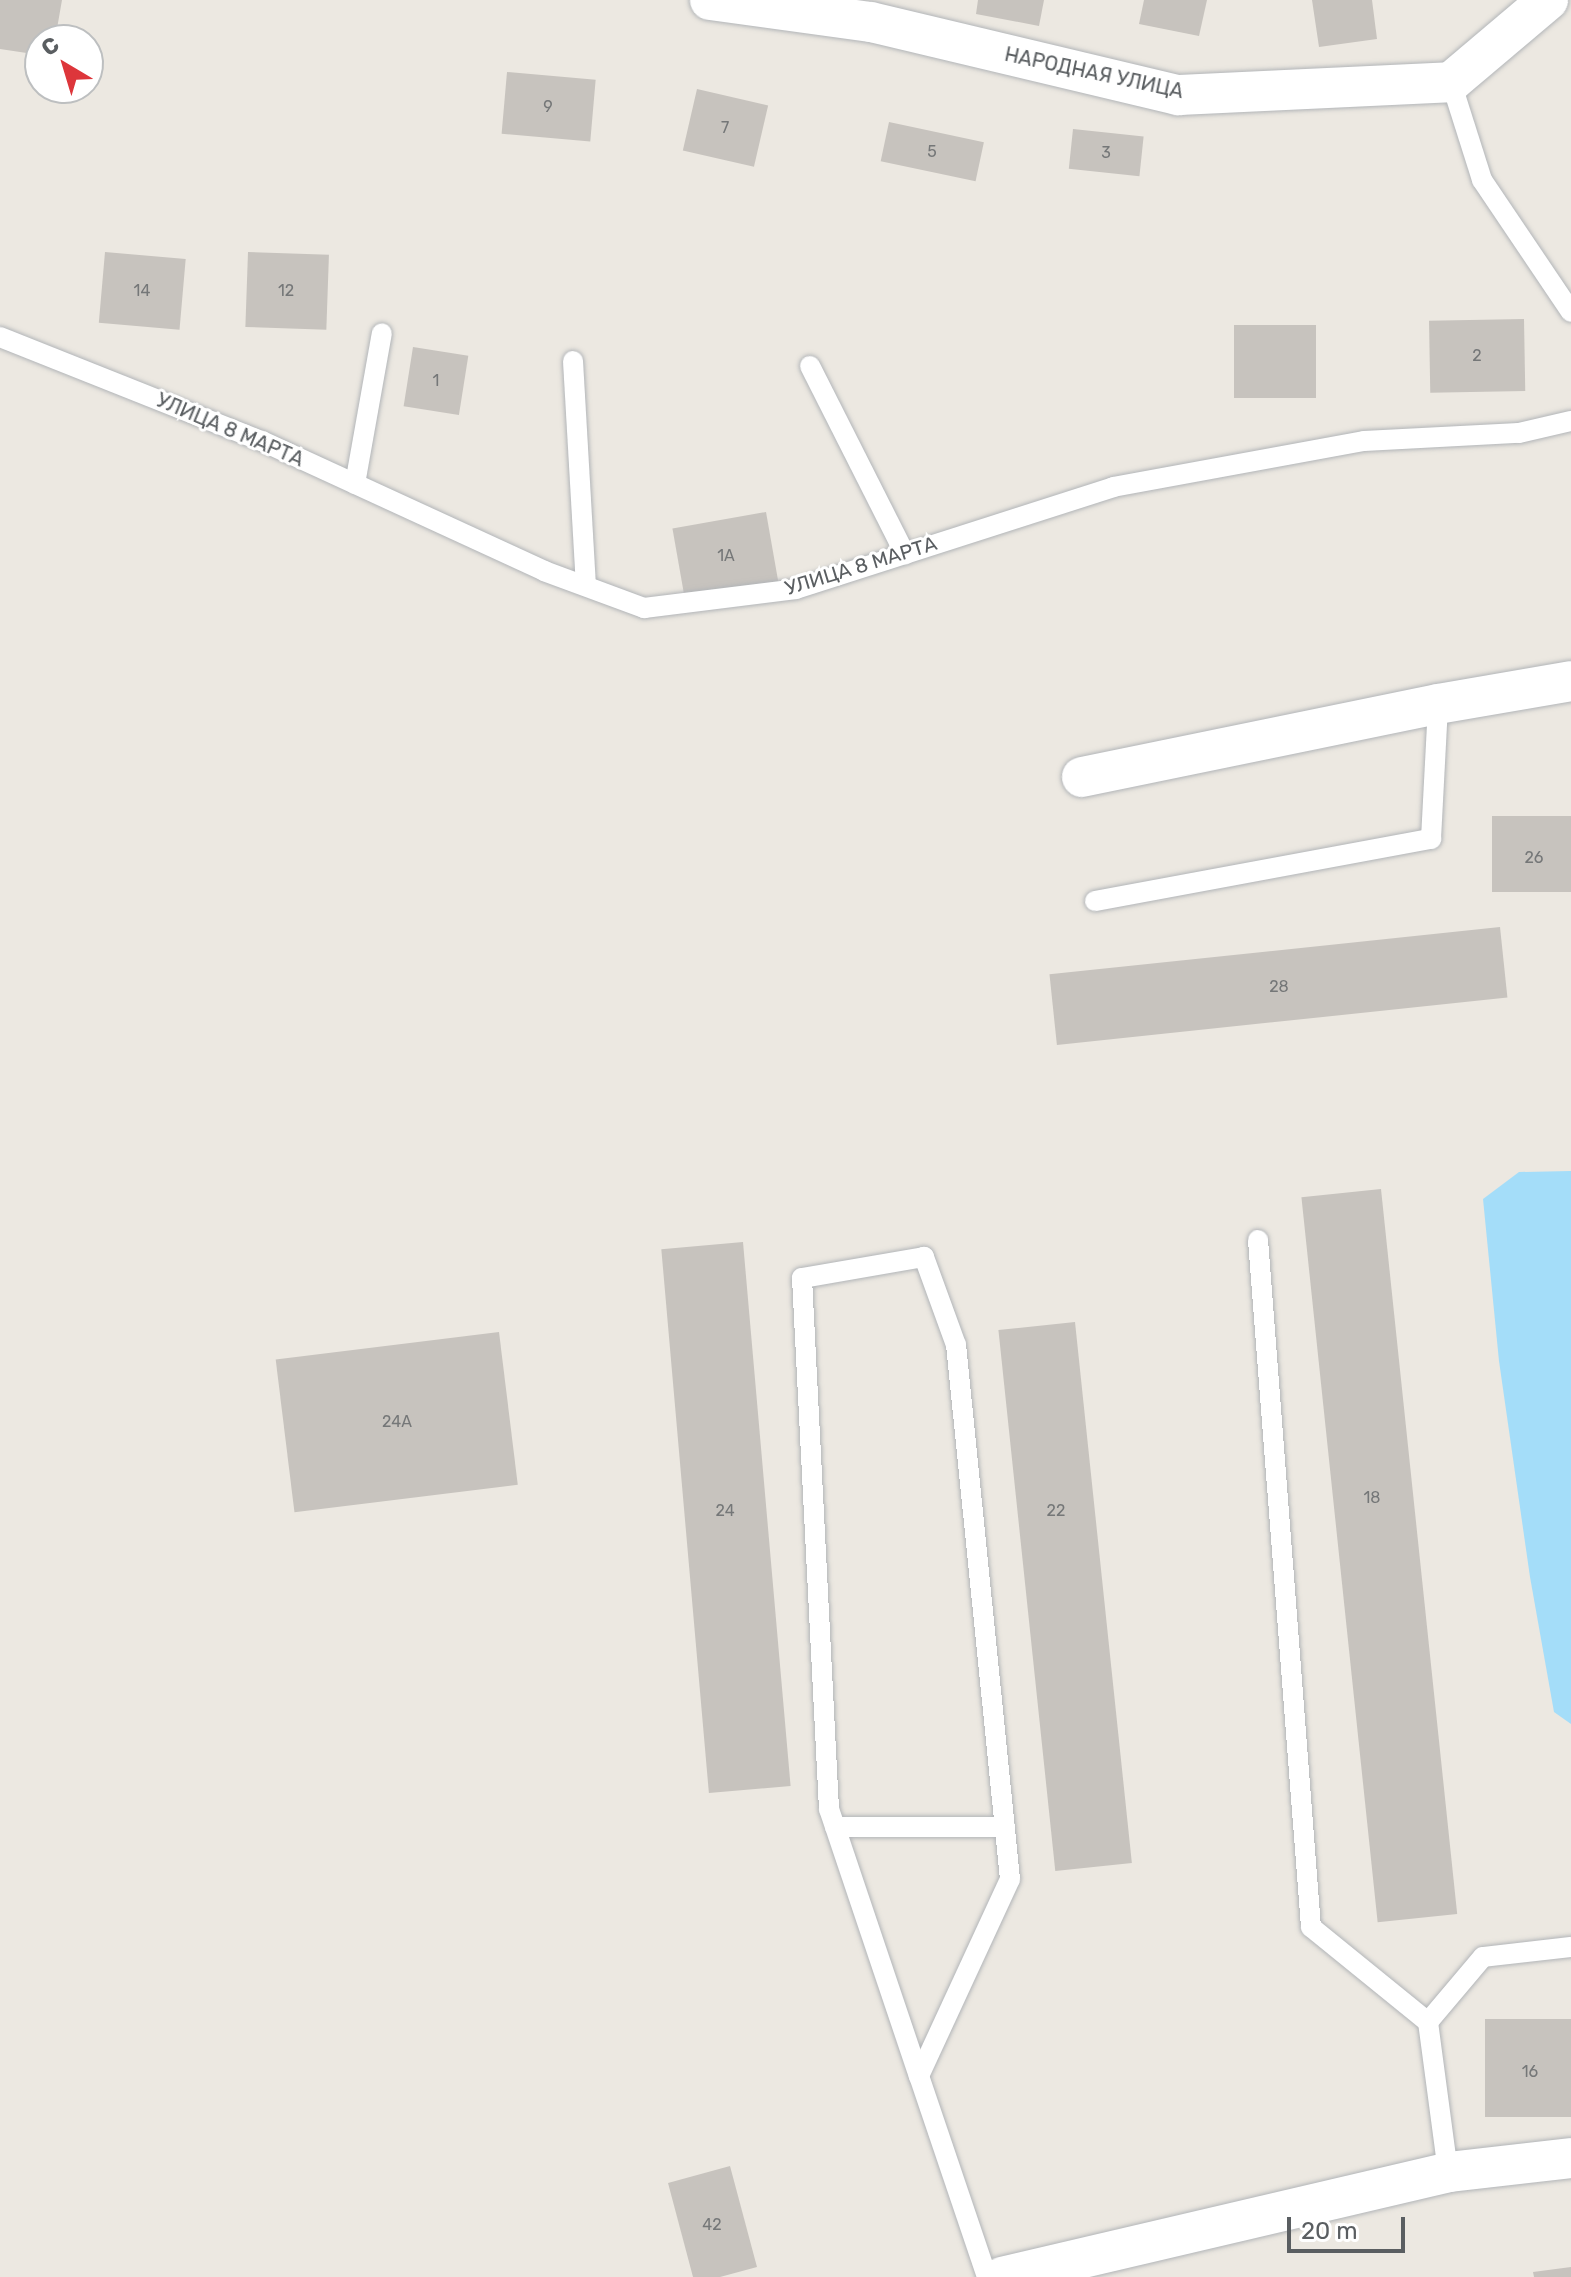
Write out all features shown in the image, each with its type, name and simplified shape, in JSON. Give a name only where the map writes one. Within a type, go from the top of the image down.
[{"type":"street","name":"НАРОДНАЯ УЛИЦА","points":[[710,0],[871,22],[1178,95],[1451,82]]},
{"type":"street","points":[[1451,82],[1548,0]]},
{"type":"street","points":[[1082,777],[1438,704],[1571,681]]},
{"type":"street","points":[[1002,2277],[1448,2172],[1571,2158]]},
{"type":"lane","points":[[1451,82],[1482,180],[1571,312]]},
{"type":"lane","points":[[355,484],[382,333]]},
{"type":"lane","name":"УЛИЦА 8 МАРТА","points":[[0,337],[262,441],[544,571],[644,608],[796,589],[1113,487],[1364,441],[1519,433],[1571,421]]},
{"type":"lane","points":[[573,361],[586,586]]},
{"type":"lane","points":[[810,366],[905,554]]},
{"type":"lane","points":[[1095,901],[1431,839],[1438,704]]},
{"type":"lane","points":[[1258,1240],[1311,1927],[1428,2022],[1448,2172]]},
{"type":"lane","points":[[919,2076],[1010,1879],[956,1345],[924,1257],[802,1278],[829,1809],[919,2076],[987,2277]]},
{"type":"lane","points":[[835,1827],[1005,1827]]},
{"type":"lane","points":[[1428,2022],[1483,1957],[1571,1947]]},
{"type":"water","points":[[1571,1171],[1571,1724],[1554,1712],[1530,1577],[1499,1361],[1483,1199],[1519,1172]]},
{"type":"building","points":[[0,0],[62,0],[58,24],[24,24],[24,53],[0,49]]},
{"type":"building","points":[[978,0],[1044,0],[1039,26],[976,14]]},
{"type":"building","points":[[1144,0],[1207,0],[1199,36],[1139,24]]},
{"type":"building","points":[[1312,0],[1372,0],[1377,39],[1319,47]]},
{"type":"building","points":[[507,72],[596,80],[590,142],[502,134]]},
{"type":"building","points":[[697,89],[768,105],[754,167],[683,150]]},
{"type":"building","points":[[889,122],[984,142],[976,181],[881,161]]},
{"type":"building","points":[[1073,129],[1144,136],[1139,176],[1069,169]]},
{"type":"building","points":[[105,252],[186,259],[180,330],[99,323]]},
{"type":"building","points":[[248,252],[329,255],[326,330],[245,327]]},
{"type":"building","points":[[1524,319],[1525,391],[1430,393],[1429,321]]},
{"type":"building","points":[[1234,325],[1316,325],[1316,398],[1234,398]]},
{"type":"building","points":[[413,347],[468,356],[459,415],[404,406]]},
{"type":"building","points":[[766,512],[778,582],[685,598],[672,528]]},
{"type":"building","points":[[1492,816],[1571,816],[1571,892],[1492,892]]},
{"type":"building","points":[[1500,927],[1507,998],[1057,1045],[1049,974]]},
{"type":"building","points":[[1381,1189],[1457,1914],[1378,1922],[1301,1197]]},
{"type":"building","points":[[743,1242],[791,1786],[709,1793],[661,1249]]},
{"type":"building","points":[[1075,1322],[1132,1863],[1055,1871],[998,1330]]},
{"type":"building","points":[[499,1332],[518,1485],[294,1512],[276,1359]]},
{"type":"building","points":[[1485,2019],[1571,2019],[1571,2117],[1485,2117]]},
{"type":"building","points":[[730,2166],[757,2267],[720,2277],[693,2277],[668,2183]]},
{"type":"building","points":[[1571,2267],[1571,2277],[1534,2277],[1533,2272]]}]
